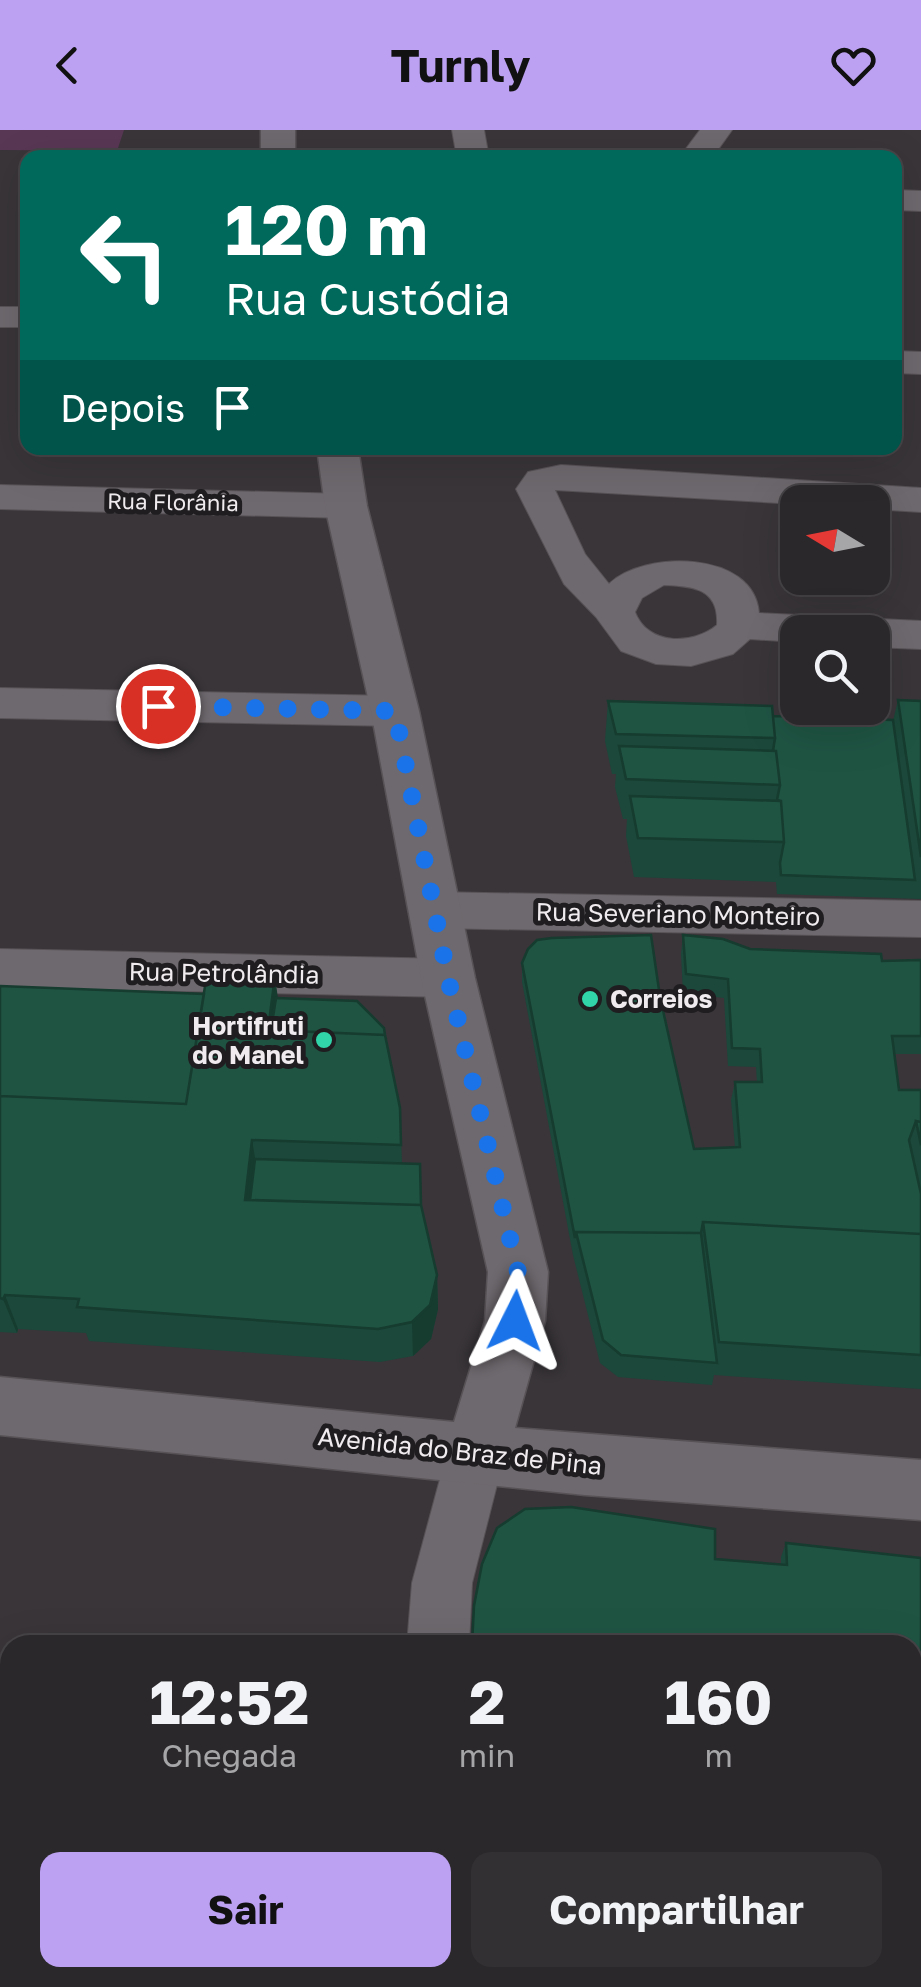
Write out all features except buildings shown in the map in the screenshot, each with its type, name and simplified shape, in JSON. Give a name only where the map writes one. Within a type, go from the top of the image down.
[{"type":"street","points":[[338,455],[346,506],[395,711],[448,978],[518,1272],[515,1321],[442,1583],[439,1635]]},
{"type":"street","points":[[615,612],[618,596],[629,583],[648,574],[683,572],[716,582],[731,594],[739,610],[738,625],[728,638],[713,647],[671,652],[632,638],[620,626],[615,612],[588,588],[572,566],[539,498],[536,489],[542,480],[561,476],[921,500]]},
{"type":"street","name":"Rua Florânia","points":[[0,497],[346,506]]},
{"type":"street","points":[[738,625],[780,627]]},
{"type":"street","points":[[890,633],[921,635]]},
{"type":"street","points":[[0,704],[395,711]]},
{"type":"street","name":"Rua Severiano Monteiro","points":[[435,910],[921,919]]},
{"type":"street","name":"Rua Petrolândia","points":[[0,968],[448,978]]},
{"type":"street","name":"Avenida do Braz de Pina","points":[[0,1406],[476,1453],[921,1490]]},
{"type":"shaded area","points":[[0,130],[124,130],[117,150],[0,150]]},
{"type":"place","name":"Correios","points":[[590,999]]},
{"type":"place","name":"Hortifruti do Manel","points":[[324,1040]]},
{"type":"route","points":[[158,706],[395,711],[448,978],[518,1272],[515,1321]]}]
